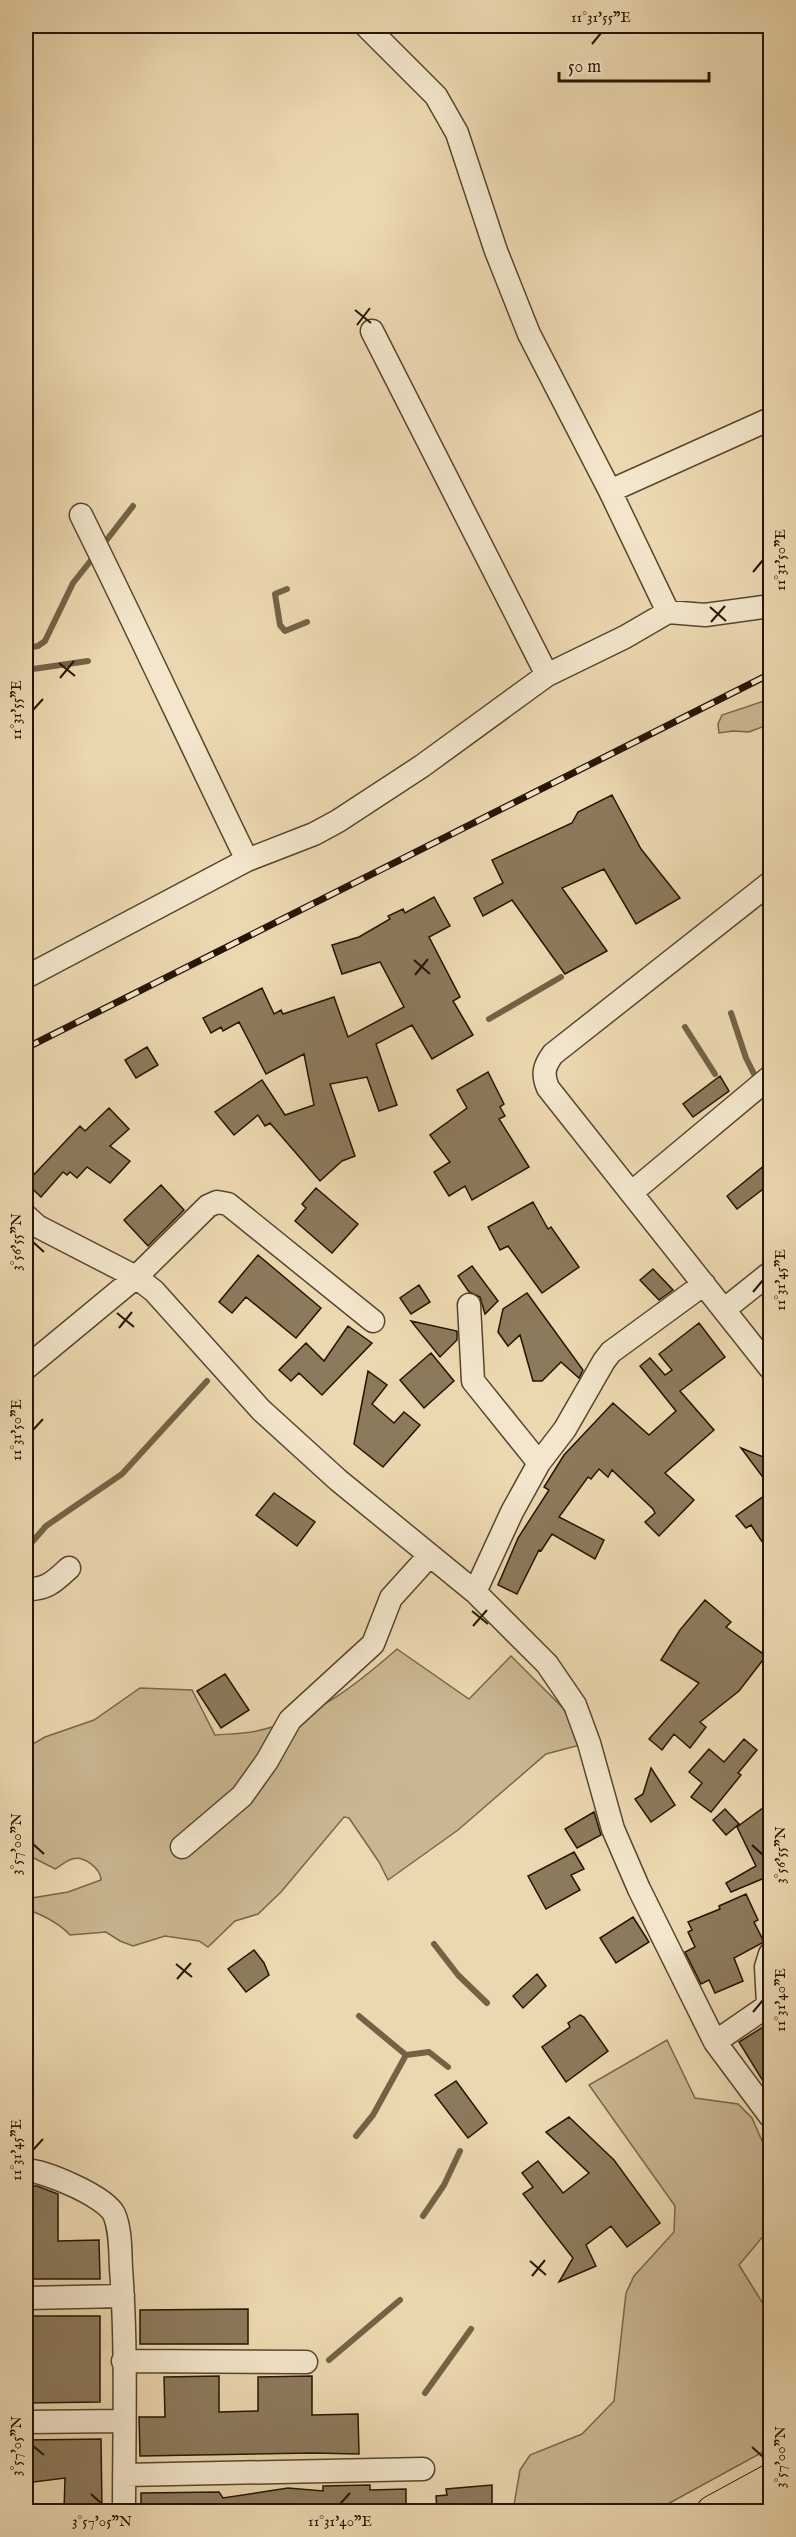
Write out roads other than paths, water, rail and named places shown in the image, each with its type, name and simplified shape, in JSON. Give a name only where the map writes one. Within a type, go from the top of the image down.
[{"type":"highway","points":[[713,2511],[771,2481]]},
{"type":"street","points":[[366,26],[436,96],[457,133],[496,251],[529,334],[610,491],[668,612]]},
{"type":"street","points":[[372,331],[547,675]]},
{"type":"street","points":[[610,491],[771,419]]},
{"type":"street","points":[[81,515],[247,860]]},
{"type":"street","points":[[26,977],[247,860],[314,834],[338,821],[422,766],[547,675],[625,637],[668,612],[705,615],[771,606]]},
{"type":"street","points":[[771,883],[553,1054],[547,1062],[543,1078],[548,1088],[771,1368]]},
{"type":"street","points":[[631,1193],[771,1077]]},
{"type":"street","points":[[26,1368],[136,1276],[208,1206],[222,1201],[373,1320]]},
{"type":"street","points":[[26,1216],[37,1226],[136,1276],[154,1291],[261,1410],[338,1480],[475,1592],[547,1664],[575,1704],[589,1743],[613,1829],[639,1889],[715,2042],[771,2116]]},
{"type":"street","points":[[725,1309],[771,1274]]},
{"type":"street","points":[[475,1592],[512,1512],[540,1462],[565,1429],[611,1352],[704,1284]]},
{"type":"street","points":[[469,1305],[473,1381],[540,1462]]},
{"type":"street","points":[[182,1846],[249,1787],[290,1720],[373,1644],[391,1598],[429,1556]]},
{"type":"street","points":[[26,1589],[41,1589],[51,1585],[69,1568]]},
{"type":"street","points":[[715,2042],[768,2004],[766,1967],[771,1954]]},
{"type":"street","points":[[26,2170],[47,2175],[104,2202],[113,2213],[118,2226],[123,2296],[124,2511]]},
{"type":"street","points":[[26,2298],[123,2296]]},
{"type":"street","points":[[123,2361],[306,2362]]},
{"type":"street","points":[[26,2422],[124,2421]]},
{"type":"street","points":[[124,2475],[423,2469]]},
{"type":"waterway","points":[[102,546],[133,506]]},
{"type":"waterway","points":[[26,648],[38,646],[45,641],[73,583],[96,554]]},
{"type":"waterway","points":[[287,589],[275,594],[280,625],[285,631],[307,622]]},
{"type":"waterway","points":[[26,670],[88,661]]},
{"type":"waterway","points":[[489,1019],[561,977]]},
{"type":"waterway","points":[[731,1013],[746,1058],[758,1082]]},
{"type":"waterway","points":[[685,1027],[715,1074]]},
{"type":"waterway","points":[[26,1549],[46,1526],[122,1474],[207,1381]]},
{"type":"waterway","points":[[434,1944],[458,1975],[487,2003]]},
{"type":"waterway","points":[[359,2016],[406,2055]]},
{"type":"waterway","points":[[356,2136],[373,2115],[406,2055],[429,2052],[448,2067]]},
{"type":"waterway","points":[[423,2216],[444,2185],[460,2151]]},
{"type":"waterway","points":[[329,2360],[400,2300]]},
{"type":"waterway","points":[[425,2393],[471,2329]]},
{"type":"railway","points":[[26,1048],[770,674]]}]
